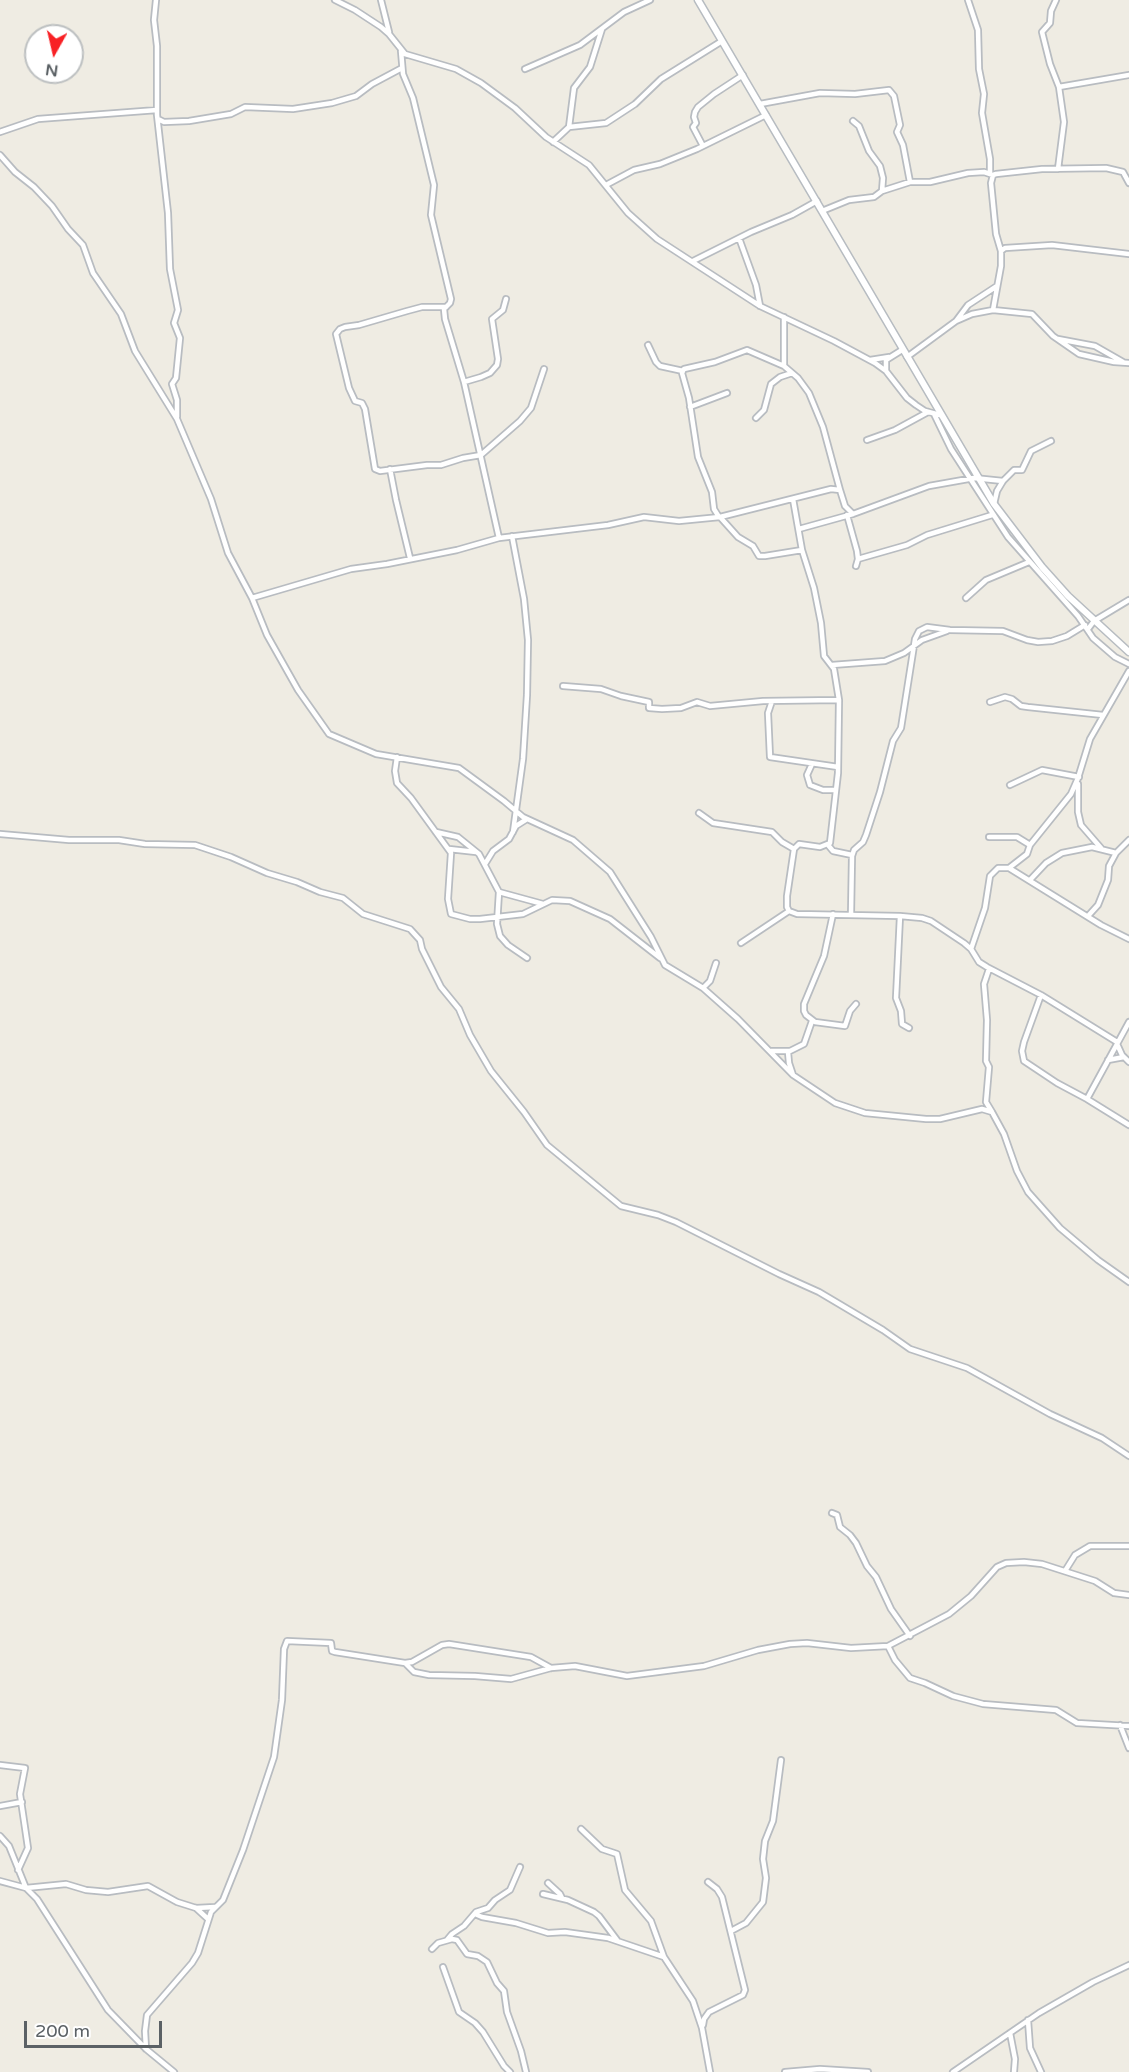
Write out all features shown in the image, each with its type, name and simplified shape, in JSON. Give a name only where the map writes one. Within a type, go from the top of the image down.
[{"type":"main road","points":[[698,0],[817,201],[974,479],[1041,567],[1094,621],[1129,652]]},
{"type":"street","points":[[156,0],[154,20],[158,46],[157,110],[168,213],[170,268],[178,310],[174,323],[180,338],[176,376],[172,384],[177,400],[177,419]]},
{"type":"street","points":[[335,0],[369,18],[390,34]]},
{"type":"street","points":[[381,0],[390,34],[401,51],[409,56],[442,64],[471,76],[515,108],[554,142],[589,165],[628,213],[651,235],[760,306],[834,340],[886,371],[907,398],[928,412],[937,415]]},
{"type":"street","points":[[525,69],[580,45],[624,12],[650,0]]},
{"type":"street","points":[[968,0],[978,30],[979,69],[984,94],[982,112],[992,174],[994,220],[1001,251],[1001,266],[993,310]]},
{"type":"street","points":[[1056,0],[1051,11],[1050,23],[1042,32],[1050,64],[1059,87],[1064,122],[1058,169]]},
{"type":"street","points":[[554,142],[569,127],[574,88],[590,67],[602,29]]},
{"type":"street","points":[[569,127],[606,123],[635,104],[661,79],[722,41]]},
{"type":"street","points":[[401,51],[402,68],[413,98],[432,174],[434,189],[431,212],[451,298],[444,312],[446,323],[464,382],[499,538]]},
{"type":"street","points":[[158,119],[164,122],[189,121],[231,114],[245,106],[294,109],[332,103],[356,96],[372,84],[402,68]]},
{"type":"street","points":[[703,146],[693,127],[696,123],[695,112],[714,94],[743,75]]},
{"type":"street","points":[[1059,87],[1129,75]]},
{"type":"street","points":[[760,104],[820,93],[855,94],[889,90],[894,96],[900,125],[897,132],[903,145],[910,182]]},
{"type":"street","points":[[0,132],[38,119],[157,110]]},
{"type":"street","points":[[606,185],[634,170],[660,164],[703,146],[766,115]]},
{"type":"street","points":[[853,121],[859,126],[869,152],[880,166],[883,178],[882,191]]},
{"type":"street","points":[[0,155],[52,206],[68,229],[81,242],[93,273],[121,314],[135,351],[177,419],[208,490],[228,553],[252,598],[284,668],[329,734],[371,753],[459,768],[527,819],[573,840],[610,872],[658,949],[660,958]]},
{"type":"street","points":[[822,210],[849,200],[874,197],[882,191],[910,182],[930,182],[968,173],[992,174],[1014,170],[1099,168],[1123,172],[1129,183]]},
{"type":"street","points":[[693,261],[817,201]]},
{"type":"street","points":[[740,238],[756,285],[760,306]]},
{"type":"street","points":[[1001,251],[1005,248],[1052,245],[1129,254]]},
{"type":"street","points":[[956,321],[968,305],[997,286]]},
{"type":"street","points":[[464,382],[490,373],[497,365],[492,319],[503,310],[506,299]]},
{"type":"street","points":[[446,307],[422,307],[345,327],[336,334],[349,388],[355,401],[362,403],[365,409],[374,467],[380,471],[441,465],[481,455],[520,421],[531,408],[544,369]]},
{"type":"street","points":[[906,357],[956,321],[972,314],[993,310],[1032,314],[1058,339],[1079,354],[1127,363]]},
{"type":"street","points":[[784,317],[784,366]]},
{"type":"street","points":[[1058,339],[1095,346],[1127,363]]},
{"type":"street","points":[[648,345],[660,366],[683,371],[747,350],[784,366],[801,381],[813,400],[828,443],[845,506],[850,514],[858,559],[856,566]]},
{"type":"street","points":[[868,360],[889,357],[902,350]]},
{"type":"street","points":[[886,371],[886,360],[889,357]]},
{"type":"street","points":[[683,371],[698,457],[712,492],[714,509],[719,517],[744,541],[753,546],[759,556],[802,549]]},
{"type":"street","points":[[756,418],[764,410],[771,384],[780,377],[793,373]]},
{"type":"street","points":[[690,406],[727,393]]},
{"type":"street","points":[[867,440],[895,430],[928,412]]},
{"type":"street","points":[[994,504],[997,490],[1003,481],[1014,470],[1022,470],[1031,451],[1051,441]]},
{"type":"street","points":[[390,469],[411,558]]},
{"type":"street","points":[[974,479],[992,515],[1029,562],[1087,627],[1092,638],[1129,664]]},
{"type":"street","points":[[799,529],[929,486],[974,479],[1003,481]]},
{"type":"street","points":[[252,598],[351,568],[387,564],[457,550],[499,538],[608,525],[644,517],[680,521],[719,517],[831,489],[840,490]]},
{"type":"street","points":[[793,499],[802,549],[814,588],[821,623],[824,656],[835,672],[839,700],[838,767],[833,822],[828,845]]},
{"type":"street","points":[[728,525],[736,514]]},
{"type":"street","points":[[858,559],[907,545],[927,535],[992,515]]},
{"type":"street","points":[[512,536],[524,599],[528,640],[526,727],[513,832]]},
{"type":"street","points":[[966,598],[986,580],[1029,562]]},
{"type":"street","points":[[851,915],[852,855],[866,835],[893,741],[901,728],[914,644],[916,635],[923,627],[1003,631],[1028,640],[1046,641],[1087,627],[1129,600]]},
{"type":"street","points":[[831,665],[885,662],[909,650],[914,644],[950,630]]},
{"type":"street","points":[[971,949],[986,908],[990,876],[995,869],[1009,868],[1027,854],[1030,845],[1067,800],[1078,778],[1086,747],[1128,674]]},
{"type":"street","points":[[563,686],[601,688],[621,696],[649,702],[649,708],[681,708],[697,702],[710,706],[772,701],[839,700]]},
{"type":"street","points":[[990,702],[1005,697],[1021,706],[1103,715]]},
{"type":"street","points":[[772,701],[768,713],[770,756],[838,767]]},
{"type":"street","points":[[397,757],[395,771],[397,783],[411,798],[442,843],[449,849],[477,852]]},
{"type":"street","points":[[812,764],[807,775],[810,785],[823,790],[836,790]]},
{"type":"street","points":[[1010,785],[1042,770],[1078,778]]},
{"type":"street","points":[[1078,778],[1078,812],[1081,825],[1102,849]]},
{"type":"street","points":[[699,813],[713,823],[772,832],[794,849]]},
{"type":"street","points":[[484,864],[493,851],[508,839],[520,823],[527,819]]},
{"type":"street","points":[[436,832],[458,837],[477,852],[499,892],[498,930],[504,941],[527,958]]},
{"type":"street","points":[[0,834],[69,840],[119,840],[145,844],[195,845],[320,892],[343,898],[363,914],[410,929],[420,940],[422,949],[441,987],[459,1009],[470,1035],[491,1071],[548,1145],[621,1206],[676,1222],[819,1292],[910,1349],[968,1368],[1043,1411],[1102,1437],[1129,1456]]},
{"type":"street","points":[[988,837],[1017,837],[1030,845]]},
{"type":"street","points":[[1088,916],[1098,904],[1108,880],[1109,866],[1116,853],[1129,840]]},
{"type":"street","points":[[828,845],[820,847],[799,844],[794,849],[787,897],[789,911],[796,914],[900,916],[931,921],[971,949],[979,962],[989,969],[1041,995],[1117,1043],[1124,1058],[1129,1062]]},
{"type":"street","points":[[828,845],[833,851],[852,855]]},
{"type":"street","points":[[1030,880],[1046,863],[1062,853],[1092,847],[1116,853]]},
{"type":"street","points":[[449,849],[451,859],[448,899],[452,914],[470,919],[523,914],[552,900],[570,901],[600,914],[620,926],[660,958],[665,965],[703,988],[738,1019],[793,1075],[835,1103],[864,1113],[926,1119],[940,1119],[982,1109],[992,1112]]},
{"type":"street","points":[[1009,868],[1129,939]]},
{"type":"street","points":[[499,892],[543,904]]},
{"type":"street","points":[[741,943],[789,911]]},
{"type":"street","points":[[833,914],[824,956],[804,1004],[806,1015],[812,1021],[844,1026],[850,1011],[856,1004]]},
{"type":"street","points":[[900,916],[896,998],[901,1011],[902,1024],[909,1028]]},
{"type":"street","points":[[703,988],[708,984],[716,963]]},
{"type":"street","points":[[989,969],[985,978],[984,992],[987,1020],[986,1061],[989,1067],[986,1102],[1004,1134],[1017,1171],[1028,1192],[1060,1228],[1129,1282]]},
{"type":"street","points":[[1041,995],[1022,1051],[1024,1061],[1129,1125]]},
{"type":"street","points":[[771,1051],[789,1051],[804,1044],[812,1021]]},
{"type":"street","points":[[1087,1099],[1129,1022]]},
{"type":"street","points":[[789,1051],[789,1063],[793,1075]]},
{"type":"street","points":[[1108,1060],[1124,1058]]},
{"type":"street","points":[[832,1513],[837,1514],[840,1527],[850,1534],[856,1543],[867,1566],[876,1577],[891,1610],[910,1636]]},
{"type":"street","points":[[1065,1571],[1075,1556],[1090,1546],[1129,1546]]},
{"type":"street","points":[[405,1663],[412,1671],[419,1674],[501,1679],[522,1678],[551,1668],[582,1667],[627,1677],[704,1666],[758,1650],[790,1644],[807,1643],[851,1648],[888,1646],[910,1636],[962,1605],[1000,1564],[1024,1562],[1065,1571],[1095,1581],[1114,1593],[1129,1595]]},
{"type":"street","points":[[146,2049],[147,2015],[192,1964],[201,1947],[208,1919],[215,1907],[223,1900],[238,1864],[274,1757],[279,1730],[286,1641],[331,1643],[335,1652],[405,1663],[412,1662],[442,1645],[449,1644],[531,1658],[551,1668]]},
{"type":"street","points":[[888,1646],[895,1660],[910,1678],[953,1696],[983,1704],[1056,1710],[1077,1723],[1129,1726]]},
{"type":"street","points":[[1120,1725],[1129,1748]]},
{"type":"street","points":[[731,1931],[746,1923],[763,1902],[766,1878],[763,1859],[765,1841],[773,1821],[781,1760]]},
{"type":"street","points":[[0,1765],[25,1768],[21,1785],[28,1848],[18,1870]]},
{"type":"street","points":[[0,1806],[22,1802]]},
{"type":"street","points":[[581,1829],[602,1849],[617,1854],[625,1890],[651,1921],[664,1957],[680,1978],[693,2001],[702,2028],[710,2072]]},
{"type":"street","points":[[0,1836],[9,1846],[26,1888],[43,1907],[108,2010],[146,2049],[174,2072]]},
{"type":"street","points":[[447,1940],[475,1914],[488,1908],[510,1890],[520,1867]]},
{"type":"street","points":[[0,1881],[26,1888],[66,1884],[86,1890],[108,1892],[148,1886],[171,1900],[196,1908],[215,1907]]},
{"type":"street","points":[[702,2028],[709,2012],[745,1992],[720,1892],[708,1882]]},
{"type":"street","points":[[548,1883],[562,1898]]},
{"type":"street","points":[[543,1894],[562,1898],[599,1916],[619,1942]]},
{"type":"street","points":[[196,1908],[208,1919]]},
{"type":"street","points":[[475,1914],[488,1919],[516,1923],[538,1931],[600,1936],[664,1957]]},
{"type":"street","points":[[432,1949],[438,1943],[457,1940],[467,1953],[488,1962],[497,1983],[504,1991],[510,2024],[525,2072]]},
{"type":"street","points":[[953,2072],[1028,2020],[1093,1982],[1129,1965]]},
{"type":"street","points":[[443,1967],[459,2012],[483,2032],[510,2072]]},
{"type":"street","points":[[1028,2020],[1030,2048],[1041,2072]]},
{"type":"street","points":[[1010,2033],[1016,2059],[1014,2072]]},
{"type":"street","points":[[785,2072],[820,2069],[868,2072]]}]
